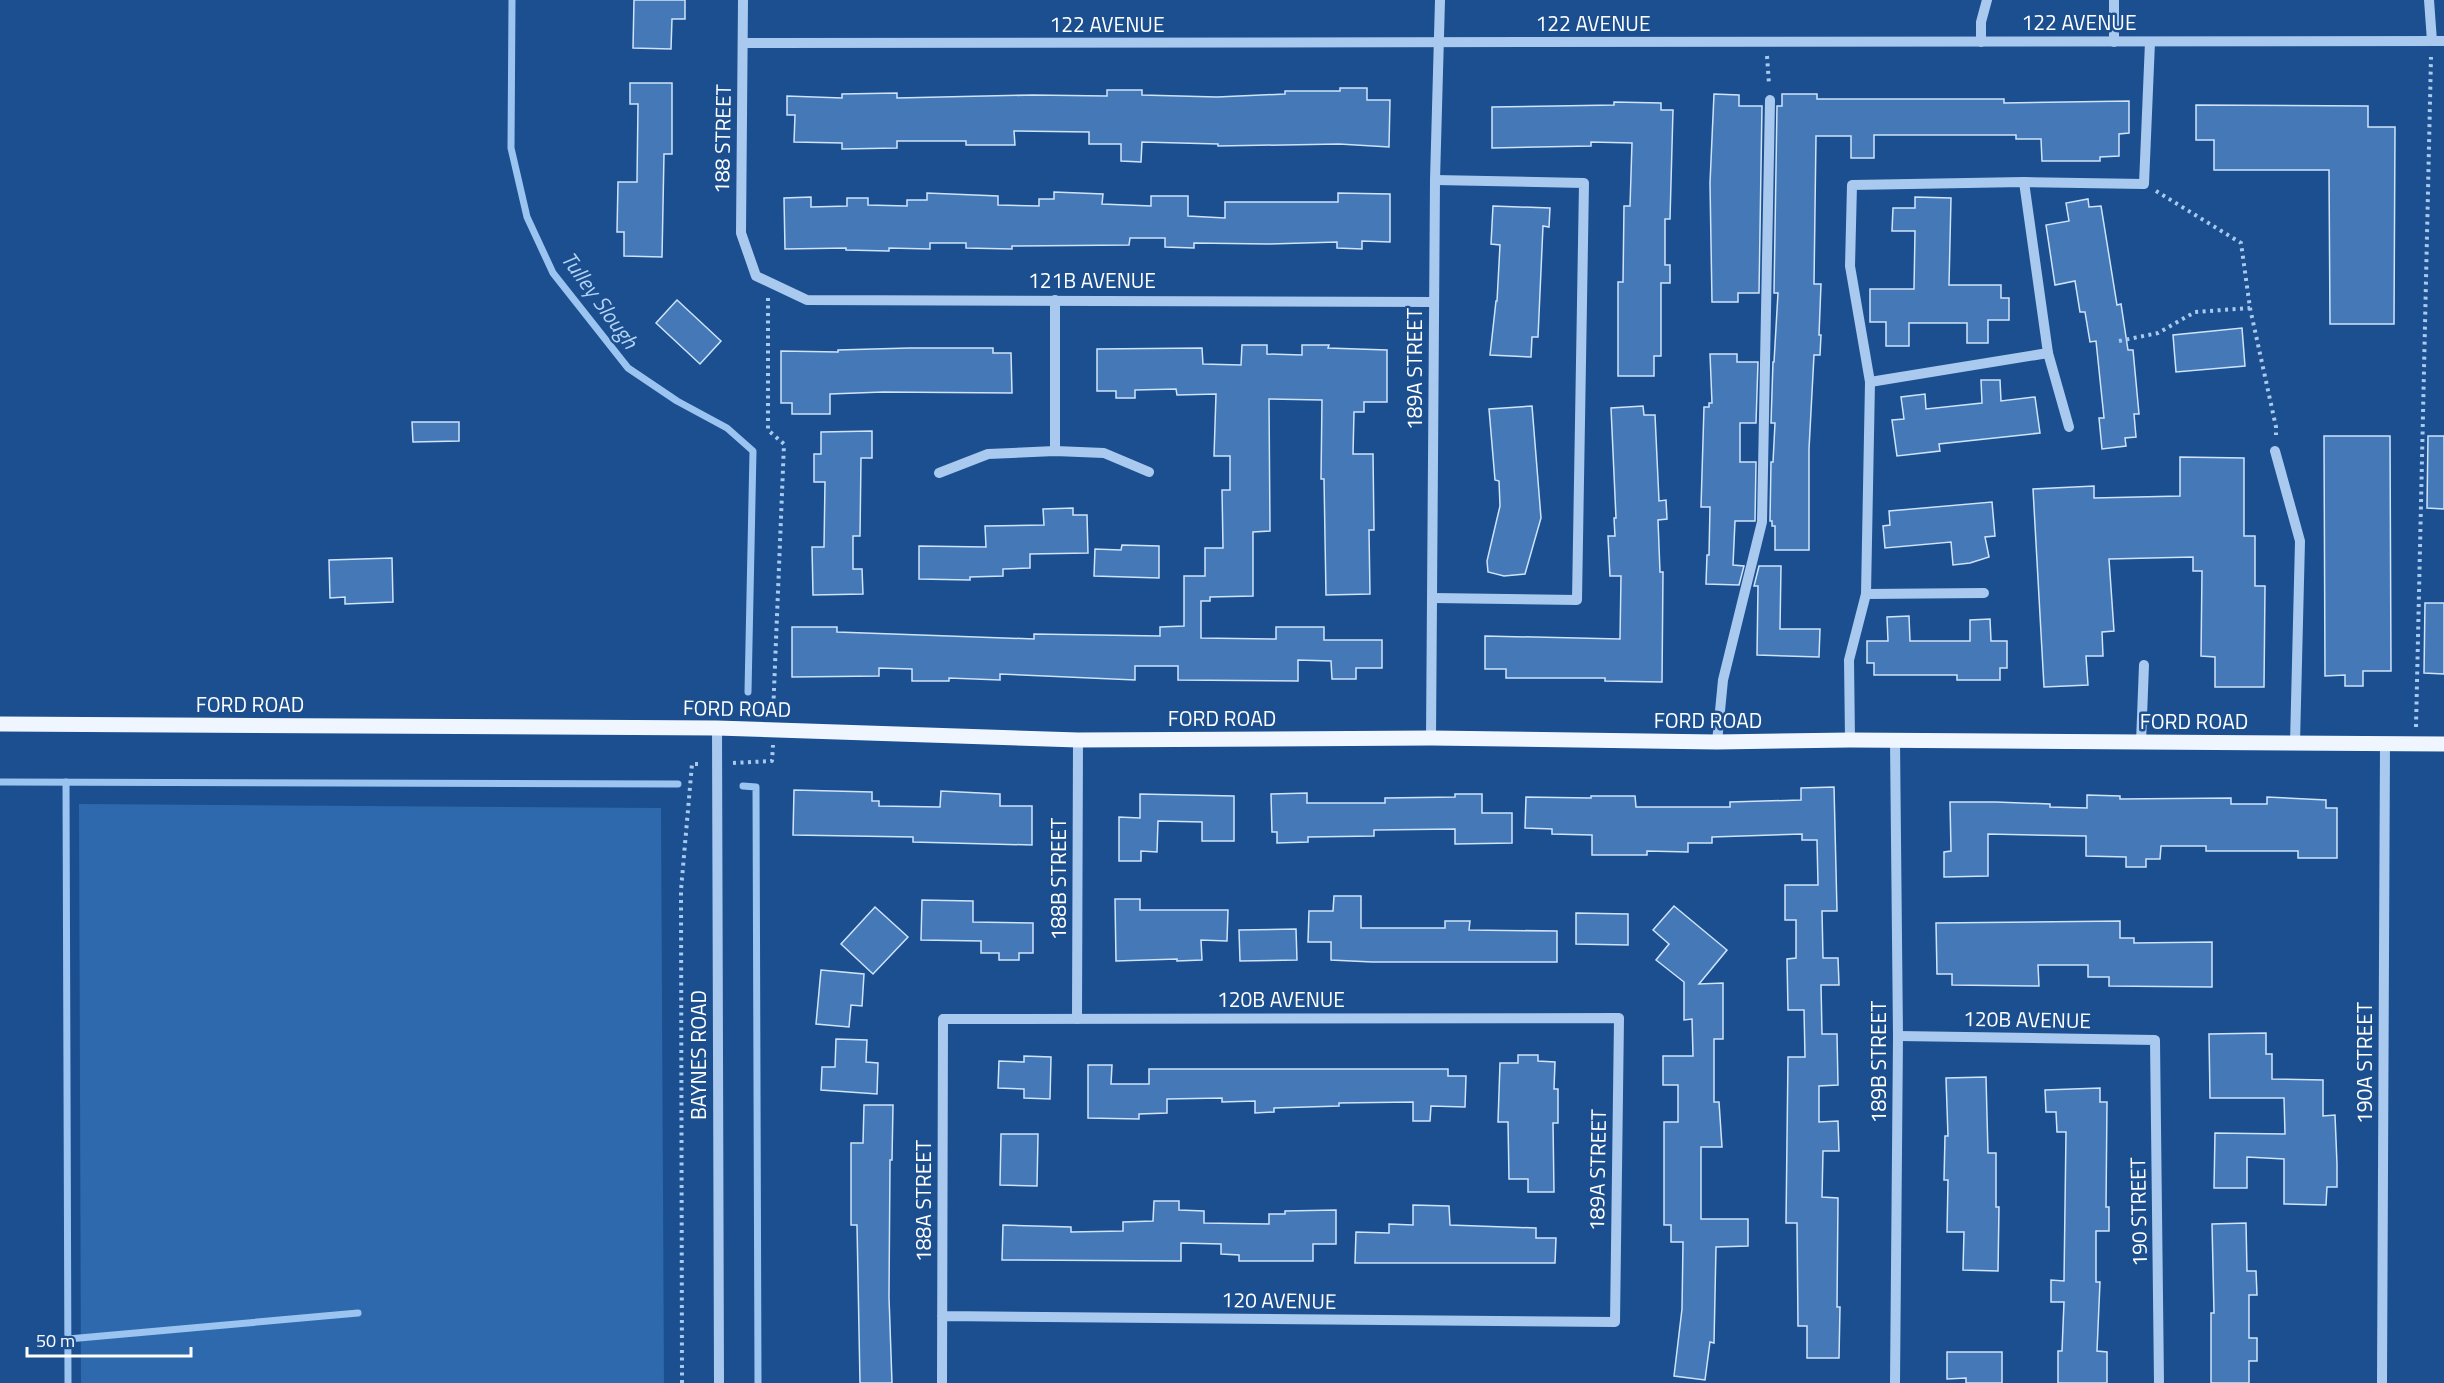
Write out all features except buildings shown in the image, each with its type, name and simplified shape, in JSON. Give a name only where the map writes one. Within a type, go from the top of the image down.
[{"type":"main road","name":"FORD ROAD","points":[[0,724],[717,728],[1078,740],[1431,738],[1716,742],[1850,740],[2444,744]]},
{"type":"street","name":"188 STREET","points":[[743,0],[741,232],[756,276]]},
{"type":"street","name":"189A STREET","points":[[1431,738],[1435,180],[1440,0]]},
{"type":"street","points":[[1981,42],[1981,22],[1987,0]]},
{"type":"street","points":[[2114,0],[2114,42]]},
{"type":"street","points":[[2429,0],[2432,41]]},
{"type":"street","name":"122 AVENUE","points":[[742,43],[1440,44],[2444,41]]},
{"type":"street","points":[[1850,740],[1850,660],[1866,594],[1870,382],[1850,266],[1852,185],[2024,182],[2144,184],[2150,42]]},
{"type":"street","points":[[1716,742],[1723,680],[1762,522],[1770,100]]},
{"type":"street","points":[[1433,598],[1577,600],[1584,183],[1435,180]]},
{"type":"street","points":[[2024,182],[2048,353],[2069,427]]},
{"type":"street","name":"121B AVENUE","points":[[756,276],[807,300],[1434,302]]},
{"type":"street","points":[[1055,300],[1055,451]]},
{"type":"street","points":[[1870,382],[2048,353]]},
{"type":"street","points":[[939,473],[988,454],[1055,451],[1104,453],[1149,472]]},
{"type":"street","points":[[2275,451],[2300,541],[2295,743]]},
{"type":"street","points":[[1866,594],[1984,593]]},
{"type":"street","points":[[2141,742],[2144,665]]},
{"type":"street","name":"BAYNES ROAD","points":[[717,728],[718,1383]]},
{"type":"street","name":"188B STREET","points":[[1077,1019],[1078,740]]},
{"type":"street","name":"189B STREET","points":[[1895,741],[1898,1036],[1895,1383]]},
{"type":"street","name":"190A STREET","points":[[2382,1383],[2385,743]]},
{"type":"street","name":"189A STREET","points":[[1615,1322],[1619,1018]]},
{"type":"street","name":"120B AVENUE","points":[[943,1020],[1619,1018]]},
{"type":"street","name":"188A STREET","points":[[942,1383],[943,1020]]},
{"type":"street","name":"120B AVENUE","points":[[1898,1036],[2155,1040]]},
{"type":"street","name":"190 STREET","points":[[2155,1040],[2159,1383]]},
{"type":"street","name":"120 AVENUE","points":[[942,1316],[1615,1322]]},
{"type":"path","points":[[2416,744],[2432,41]]},
{"type":"path","points":[[1767,42],[1770,100]]},
{"type":"path","points":[[2144,184],[2241,243],[2250,308],[2276,428],[2275,451]]},
{"type":"path","points":[[768,282],[768,430],[784,444],[773,708]]},
{"type":"path","points":[[2119,341],[2158,333],[2195,312],[2250,308]]},
{"type":"path","points":[[682,1383],[681,890],[692,764]]},
{"type":"shaded area","points":[[79,804],[661,808],[664,1383],[81,1383]]},
{"type":"waterway","name":"Tulley Slough","points":[[512,0],[511,148],[527,217],[553,273],[628,368],[677,401],[727,428],[753,451],[748,692]]},
{"type":"waterway","points":[[0,782],[678,784]]},
{"type":"waterway","points":[[66,782],[68,1383]]},
{"type":"waterway","points":[[743,786],[756,787],[758,1383]]},
{"type":"waterway","points":[[68,1339],[358,1313]]}]
